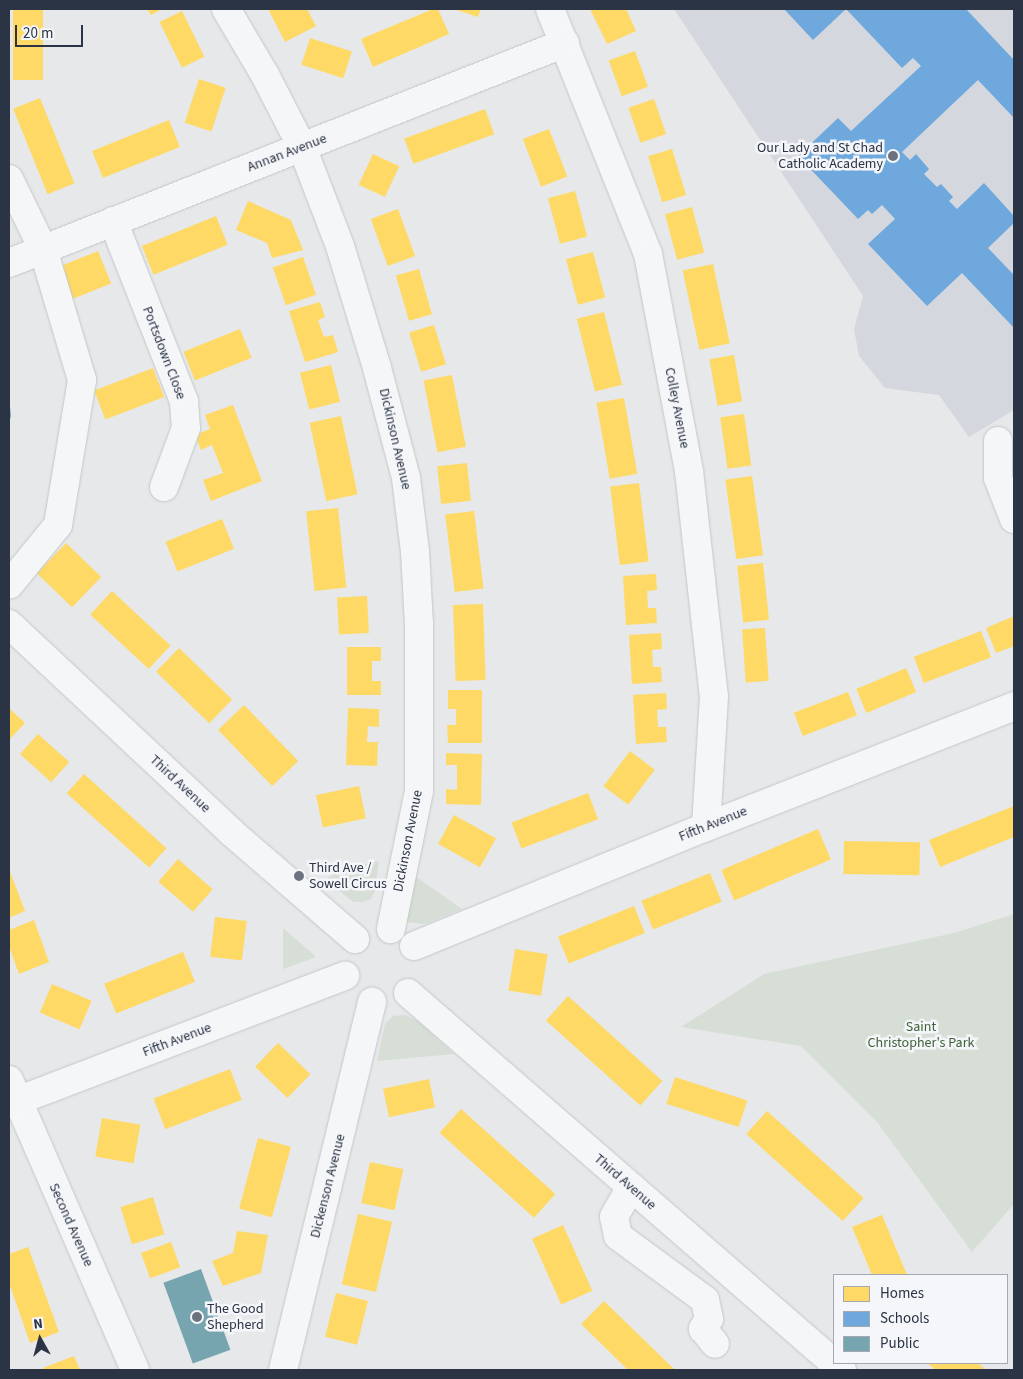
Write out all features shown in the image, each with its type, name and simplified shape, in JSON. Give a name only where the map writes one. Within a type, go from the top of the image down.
[{"type":"street","name":"Dickinson Avenue","points":[[226,9],[265,75],[302,147],[340,246],[377,368],[406,478],[415,551],[419,624],[419,791],[391,929]]},
{"type":"street","name":"Colley Avenue","points":[[550,9],[648,254],[689,471],[714,696],[706,827]]},
{"type":"street","name":"Annan Avenue","points":[[9,263],[565,43]]},
{"type":"street","points":[[9,179],[43,249],[82,380],[58,525],[9,585]]},
{"type":"street","name":"Portsdown Close","points":[[113,221],[184,401],[186,428],[164,487]]},
{"type":"street","points":[[1001,439],[998,478],[1014,519]]},
{"type":"street","name":"Third Avenue","points":[[9,624],[230,832],[355,939]]},
{"type":"street","name":"Fifth Avenue","points":[[414,946],[706,827],[1014,706]]},
{"type":"street","points":[[378,928],[391,929],[400,932],[414,946],[419,958],[419,970],[415,983],[408,993],[397,1000],[385,1004],[372,1002],[355,993],[345,976],[345,956],[355,939],[365,932],[378,928]]},
{"type":"street","name":"Fifth Avenue","points":[[12,1095],[345,976]]},
{"type":"street","name":"Third Avenue","points":[[408,993],[833,1362]]},
{"type":"street","name":"Dickenson Avenue","points":[[283,1370],[372,1002]]},
{"type":"street","name":"Second Avenue","points":[[12,1095],[135,1370]]},
{"type":"street","points":[[631,1187],[614,1217],[618,1236],[705,1300],[709,1320],[703,1329],[715,1344]]},
{"type":"shaded area","name":"Our Lady and St Chad Catholic Academy","points":[[674,9],[1014,9],[1014,410],[969,437],[939,395],[885,388],[859,356],[854,329],[863,296]]},
{"type":"green space","points":[[379,861],[375,890],[371,899],[363,902],[353,902],[326,879],[343,869]]},
{"type":"green space","points":[[412,874],[462,909],[425,924],[406,922]]},
{"type":"green space","name":"Saint Christopher's Park","points":[[1014,914],[1014,1204],[972,1252],[877,1122],[801,1046],[681,1027],[764,974],[954,933]]},
{"type":"green space","points":[[283,928],[316,957],[283,969]]},
{"type":"green space","points":[[405,1015],[418,1021],[454,1054],[377,1061],[385,1024],[393,1016]]},
{"type":"building: Homes","points":[[13,9],[43,9],[43,80],[13,80]]},
{"type":"building: Homes","points":[[147,9],[162,9],[151,15]]},
{"type":"building: Homes","points":[[268,9],[307,9],[316,26],[285,42]]},
{"type":"building: Homes","points":[[433,9],[438,9],[449,34],[373,67],[361,39]]},
{"type":"building: Homes","points":[[454,9],[481,9],[478,17]]},
{"type":"building: Homes","points":[[590,9],[626,9],[636,31],[607,44]]},
{"type":"building: Homes","points":[[182,11],[204,57],[182,68],[160,22]]},
{"type":"building: Homes","points":[[310,38],[352,52],[343,78],[301,65]]},
{"type":"building: Homes","points":[[635,51],[648,87],[622,96],[609,61]]},
{"type":"building: Homes","points":[[199,79],[226,88],[211,131],[185,123]]},
{"type":"building: Homes","points":[[40,98],[74,183],[48,194],[13,109]]},
{"type":"building: Homes","points":[[654,99],[666,134],[641,143],[628,108]]},
{"type":"building: Homes","points":[[485,109],[494,134],[413,164],[404,138]]},
{"type":"building: Homes","points":[[169,120],[180,147],[103,178],[92,151]]},
{"type":"building: Homes","points":[[549,129],[567,177],[541,187],[523,139]]},
{"type":"building: Homes","points":[[672,149],[686,195],[662,202],[648,156]]},
{"type":"building: Homes","points":[[373,154],[399,166],[385,197],[359,185]]},
{"type":"building: Homes","points":[[575,191],[587,236],[560,244],[548,198]]},
{"type":"building: Homes","points":[[248,201],[291,220],[303,250],[272,258],[267,243],[236,230]]},
{"type":"building: Homes","points":[[692,207],[704,252],[677,260],[665,214]]},
{"type":"building: Homes","points":[[398,209],[415,256],[388,266],[371,219]]},
{"type":"building: Homes","points":[[216,216],[228,245],[153,275],[142,246]]},
{"type":"building: Homes","points":[[98,251],[111,283],[73,299],[60,266]]},
{"type":"building: Homes","points":[[593,252],[605,297],[578,305],[566,259]]},
{"type":"building: Homes","points":[[303,257],[316,295],[286,305],[273,267]]},
{"type":"building: Homes","points":[[713,264],[730,343],[700,350],[683,270]]},
{"type":"building: Homes","points":[[419,269],[432,314],[409,321],[396,276]]},
{"type":"building: Homes","points":[[320,302],[325,317],[318,320],[324,337],[333,335],[338,352],[305,362],[289,311]]},
{"type":"building: Homes","points":[[604,312],[622,385],[595,392],[577,319]]},
{"type":"building: Homes","points":[[434,325],[446,364],[421,372],[409,333]]},
{"type":"building: Homes","points":[[240,329],[252,358],[195,381],[183,352]]},
{"type":"building: Homes","points":[[734,355],[742,401],[718,406],[709,359]]},
{"type":"building: Homes","points":[[331,365],[340,402],[309,410],[300,373]]},
{"type":"building: Homes","points":[[153,368],[164,397],[105,420],[94,391]]},
{"type":"building: Homes","points":[[452,375],[466,447],[437,452],[424,381]]},
{"type":"building: Homes","points":[[624,398],[637,474],[610,479],[596,403]]},
{"type":"building: Homes","points":[[233,405],[262,481],[211,501],[203,480],[223,473],[212,445],[201,450],[195,435],[210,429],[205,415]]},
{"type":"building: Homes","points":[[744,414],[751,465],[727,469],[720,417]]},
{"type":"building: Homes","points":[[341,416],[358,494],[326,501],[310,423]]},
{"type":"building: Homes","points":[[467,463],[471,501],[441,504],[437,466]]},
{"type":"building: Homes","points":[[752,476],[763,555],[736,559],[725,480]]},
{"type":"building: Homes","points":[[639,483],[649,561],[620,565],[610,487]]},
{"type":"building: Homes","points":[[338,508],[346,588],[315,591],[306,511]]},
{"type":"building: Homes","points":[[474,511],[484,588],[455,592],[445,515]]},
{"type":"building: Homes","points":[[222,519],[234,549],[177,572],[165,542]]},
{"type":"building: Homes","points":[[66,543],[101,577],[72,607],[37,573]]},
{"type":"building: Homes","points":[[763,563],[769,620],[743,622],[737,566]]},
{"type":"building: Homes","points":[[656,574],[657,590],[647,591],[648,608],[656,608],[657,623],[626,625],[623,576]]},
{"type":"building: Homes","points":[[112,591],[171,646],[149,669],[90,614]]},
{"type":"building: Homes","points":[[367,596],[369,633],[339,635],[337,598]]},
{"type":"building: Homes","points":[[483,604],[486,680],[456,681],[453,605]]},
{"type":"building: Homes","points":[[1014,616],[1014,646],[996,653],[986,628]]},
{"type":"building: Homes","points":[[765,628],[769,681],[746,682],[742,630]]},
{"type":"building: Homes","points":[[981,631],[991,657],[924,683],[914,657]]},
{"type":"building: Homes","points":[[661,633],[662,649],[652,650],[653,667],[661,667],[662,682],[632,684],[629,635]]},
{"type":"building: Homes","points":[[347,647],[381,647],[381,661],[372,661],[372,681],[381,681],[381,695],[347,695]]},
{"type":"building: Homes","points":[[179,648],[232,699],[209,723],[156,672]]},
{"type":"building: Homes","points":[[906,668],[916,692],[866,713],[856,689]]},
{"type":"building: Homes","points":[[448,690],[482,690],[482,743],[448,743],[447,725],[456,725],[456,709],[448,709]]},
{"type":"building: Homes","points":[[848,692],[857,715],[803,736],[794,713]]},
{"type":"building: Homes","points":[[666,693],[667,709],[657,710],[658,727],[666,727],[667,742],[636,744],[633,695]]},
{"type":"building: Homes","points":[[244,705],[298,761],[272,786],[218,730]]},
{"type":"building: Homes","points":[[9,708],[25,723],[9,740]]},
{"type":"building: Homes","points":[[348,708],[379,709],[379,727],[368,726],[367,742],[378,742],[377,766],[346,765]]},
{"type":"building: Homes","points":[[38,734],[69,762],[51,782],[20,754]]},
{"type":"building: Homes","points":[[630,751],[655,770],[628,805],[604,786]]},
{"type":"building: Homes","points":[[446,753],[482,754],[481,805],[446,804],[446,789],[457,790],[457,765],[446,765]]},
{"type":"building: Homes","points":[[84,774],[166,848],[149,868],[67,793]]},
{"type":"building: Homes","points":[[359,786],[366,818],[323,827],[316,795]]},
{"type":"building: Homes","points":[[588,793],[598,819],[521,849],[511,822]]},
{"type":"building: Homes","points":[[1014,806],[1014,837],[940,867],[929,840]]},
{"type":"building: Homes","points":[[454,815],[496,838],[480,867],[438,844]]},
{"type":"building: Homes","points":[[818,829],[831,859],[734,900],[721,870]]},
{"type":"building: Homes","points":[[844,841],[920,842],[919,875],[843,874]]},
{"type":"building: Homes","points":[[178,859],[213,889],[193,912],[158,882]]},
{"type":"building: Homes","points":[[9,869],[25,911],[9,918]]},
{"type":"building: Homes","points":[[710,873],[722,902],[653,929],[641,901]]},
{"type":"building: Homes","points":[[634,906],[645,933],[569,964],[558,937]]},
{"type":"building: Homes","points":[[215,917],[247,921],[242,961],[210,957]]},
{"type":"building: Homes","points":[[34,920],[49,962],[19,974],[9,946],[9,930]]},
{"type":"building: Homes","points":[[515,949],[548,954],[541,996],[508,990]]},
{"type":"building: Homes","points":[[183,952],[195,982],[116,1014],[104,984]]},
{"type":"building: Homes","points":[[52,984],[92,1001],[79,1029],[40,1013]]},
{"type":"building: Homes","points":[[568,996],[662,1081],[640,1106],[546,1021]]},
{"type":"building: Homes","points":[[278,1043],[310,1074],[287,1098],[255,1067]]},
{"type":"building: Homes","points":[[230,1069],[242,1100],[165,1129],[153,1098]]},
{"type":"building: Homes","points":[[675,1077],[747,1100],[739,1127],[666,1104]]},
{"type":"building: Homes","points":[[429,1079],[435,1107],[389,1117],[383,1089]]},
{"type":"building: Homes","points":[[461,1109],[555,1194],[534,1218],[440,1133]]},
{"type":"building: Homes","points":[[767,1111],[864,1198],[843,1221],[746,1134]]},
{"type":"building: Homes","points":[[102,1118],[140,1125],[134,1163],[95,1156]]},
{"type":"building: Homes","points":[[258,1138],[291,1147],[272,1217],[239,1209]]},
{"type":"building: Homes","points":[[370,1162],[403,1169],[395,1210],[361,1203]]},
{"type":"building: Homes","points":[[153,1197],[164,1234],[132,1244],[120,1207]]},
{"type":"building: Homes","points":[[358,1214],[392,1222],[376,1292],[342,1284]]},
{"type":"building: Homes","points":[[882,1215],[907,1274],[872,1274],[852,1227]]},
{"type":"building: Homes","points":[[563,1225],[592,1291],[561,1305],[532,1239]]},
{"type":"building: Homes","points":[[237,1231],[268,1235],[261,1273],[223,1286],[212,1261],[233,1253]]},
{"type":"building: Homes","points":[[171,1242],[180,1267],[150,1278],[141,1253]]},
{"type":"building: Homes","points":[[28,1247],[59,1332],[30,1343],[9,1283],[9,1254]]},
{"type":"building: Homes","points":[[336,1293],[368,1301],[357,1345],[325,1337]]},
{"type":"building: Homes","points":[[604,1301],[675,1370],[628,1370],[581,1324]]},
{"type":"building: Homes","points":[[74,1356],[80,1370],[44,1370],[43,1368]]},
{"type":"building: Homes","points":[[928,1364],[979,1364],[986,1370],[936,1370]]},
{"type":"building: Schools","points":[[784,9],[846,9],[813,40]]},
{"type":"building: Schools","points":[[846,9],[966,9],[1014,60],[1014,118],[978,80],[902,152],[910,160],[916,154],[929,169],[924,174],[937,187],[941,184],[953,197],[949,201],[957,209],[984,183],[1014,216],[1014,223],[988,248],[1014,275],[1014,328],[962,273],[927,306],[868,244],[895,219],[882,205],[872,214],[868,210],[858,219],[798,156],[838,118],[851,131],[921,66],[913,58],[902,68]]},
{"type":"building: Public","points":[[9,397],[11,416],[9,423]]},
{"type":"building: Public","name":"The Good Shepherd","points":[[201,1269],[230,1350],[193,1363],[163,1283]]},
{"type":"place","name":"Our Lady and St Chad Catholic Academy","points":[[893,156]]},
{"type":"place","name":"Third Ave / Sowell Circus","points":[[299,876]]},
{"type":"place","name":"The Good Shepherd","points":[[197,1317]]}]
